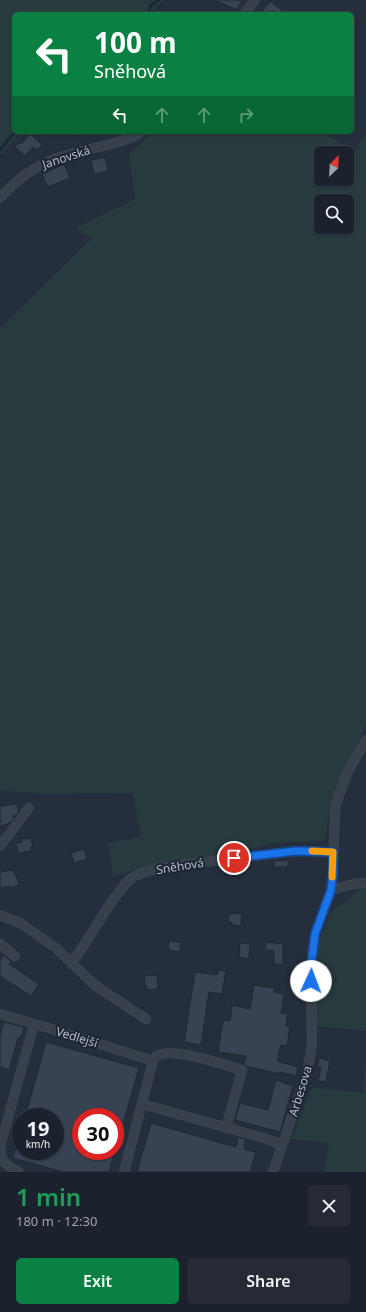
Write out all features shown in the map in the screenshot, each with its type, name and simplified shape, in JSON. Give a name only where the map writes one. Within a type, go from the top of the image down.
[{"type":"street","points":[[246,12],[255,0]]},
{"type":"street","name":"Janovská","points":[[0,198],[22,176],[44,162],[71,153],[109,145],[128,139],[137,134]]},
{"type":"street","name":"Arbesova","points":[[273,1172],[307,1073],[312,1045],[311,966],[315,934],[331,890],[333,874],[335,807],[348,773],[366,740]]},
{"type":"street","points":[[0,846],[29,808]]},
{"type":"street","name":"Sněhová","points":[[71,962],[114,898],[127,882],[135,876],[148,871],[171,866],[296,851],[333,852]]},
{"type":"street","points":[[331,890],[353,884],[366,883]]},
{"type":"street","points":[[0,915],[20,923],[56,948],[96,986],[146,1019]]},
{"type":"street","points":[[0,944],[15,956]]},
{"type":"street","name":"Vedlejší","points":[[0,1014],[153,1061]]},
{"type":"street","points":[[0,1147],[34,1024]]},
{"type":"street","points":[[124,1172],[153,1061],[157,1056],[164,1053],[180,1053],[242,1070],[226,1128]]},
{"type":"street","points":[[142,1104],[267,1139],[282,1145]]},
{"type":"street","points":[[0,1151],[1,1158],[7,1165],[19,1172]]},
{"type":"shaded area","points":[[0,0],[165,0],[157,6],[152,12],[12,12],[12,134],[19,134],[0,156]]},
{"type":"shaded area","points":[[152,134],[325,134],[347,146],[314,146],[314,186],[354,186],[354,149],[366,134],[366,725],[330,804],[325,840],[268,844],[235,853],[174,862],[113,876],[108,843],[141,837],[133,793],[40,794],[0,790],[0,329],[92,238],[74,229],[135,199],[129,154]]},
{"type":"shaded area","points":[[364,886],[366,886],[366,1031],[316,1026],[315,991],[318,944],[330,914]]},
{"type":"shaded area","points":[[366,1058],[366,1172],[324,1172],[329,1143],[291,1139],[312,1087],[363,1093]]},
{"type":"building","points":[[214,0],[242,0],[237,10]]},
{"type":"building","points":[[270,1],[284,12],[262,12]]},
{"type":"building","points":[[30,134],[42,145],[37,150],[33,147],[25,156],[15,147],[19,142],[21,144]]},
{"type":"building","points":[[105,157],[108,171],[94,174],[91,160]]},
{"type":"building","points":[[64,164],[70,178],[48,187],[42,174]]},
{"type":"building","points":[[17,804],[19,812],[13,816],[14,818],[11,822],[0,826],[0,806]]},
{"type":"building","points":[[31,838],[33,846],[31,847],[31,851],[18,853],[16,843],[22,842],[21,839]]},
{"type":"building","points":[[84,849],[87,859],[74,863],[71,853]]},
{"type":"building","points":[[288,860],[288,867],[274,867],[274,861]]},
{"type":"building","points":[[13,870],[19,885],[10,888],[10,886],[0,888],[0,872]]},
{"type":"building","points":[[229,914],[242,914],[241,926],[232,925],[232,923],[228,922]]},
{"type":"building","points":[[169,941],[181,942],[180,952],[168,950]]},
{"type":"building","points":[[266,942],[283,944],[283,964],[274,964],[274,951],[265,950]]},
{"type":"building","points":[[240,943],[250,944],[249,959],[239,957]]},
{"type":"building","points":[[3,955],[11,961],[9,964],[39,984],[31,996],[0,976],[0,960]]},
{"type":"building","points":[[218,970],[226,971],[222,994],[209,992],[201,1045],[184,1042],[195,972],[217,975]]},
{"type":"building","points":[[157,975],[158,989],[147,990],[144,976]]},
{"type":"building","points":[[254,985],[275,988],[274,992],[284,994],[281,1013],[288,1014],[286,1026],[290,1026],[287,1046],[281,1045],[277,1061],[298,1067],[296,1076],[279,1072],[279,1074],[246,1066],[244,1064],[246,1056],[218,1052],[223,1020],[230,1021],[232,1005],[250,1009]]},
{"type":"building","points":[[4,1022],[24,1027],[22,1036],[21,1035],[20,1039],[18,1038],[9,1070],[0,1067],[0,1036]]},
{"type":"building","points":[[46,1042],[139,1068],[124,1120],[124,1108],[72,1108],[72,1160],[112,1160],[109,1172],[63,1172],[20,1160],[64,1160],[64,1108],[28,1108]]},
{"type":"building","points":[[319,1058],[330,1061],[326,1082],[318,1081],[321,1067],[317,1067]]},
{"type":"building","points":[[276,1080],[293,1086],[280,1132],[235,1120],[240,1103],[268,1110]]},
{"type":"building","points":[[151,1123],[236,1147],[238,1137],[246,1139],[244,1149],[256,1152],[250,1172],[137,1172]]},
{"type":"waterway","points":[[149,12],[151,5],[159,0]]},
{"type":"waterway","points":[[0,150],[13,134]]},
{"type":"slow traffic","points":[[312,851],[333,852],[332,877]]},
{"type":"route","points":[[234,858],[296,851],[333,852],[331,890],[315,934],[311,966],[311,981]]}]
